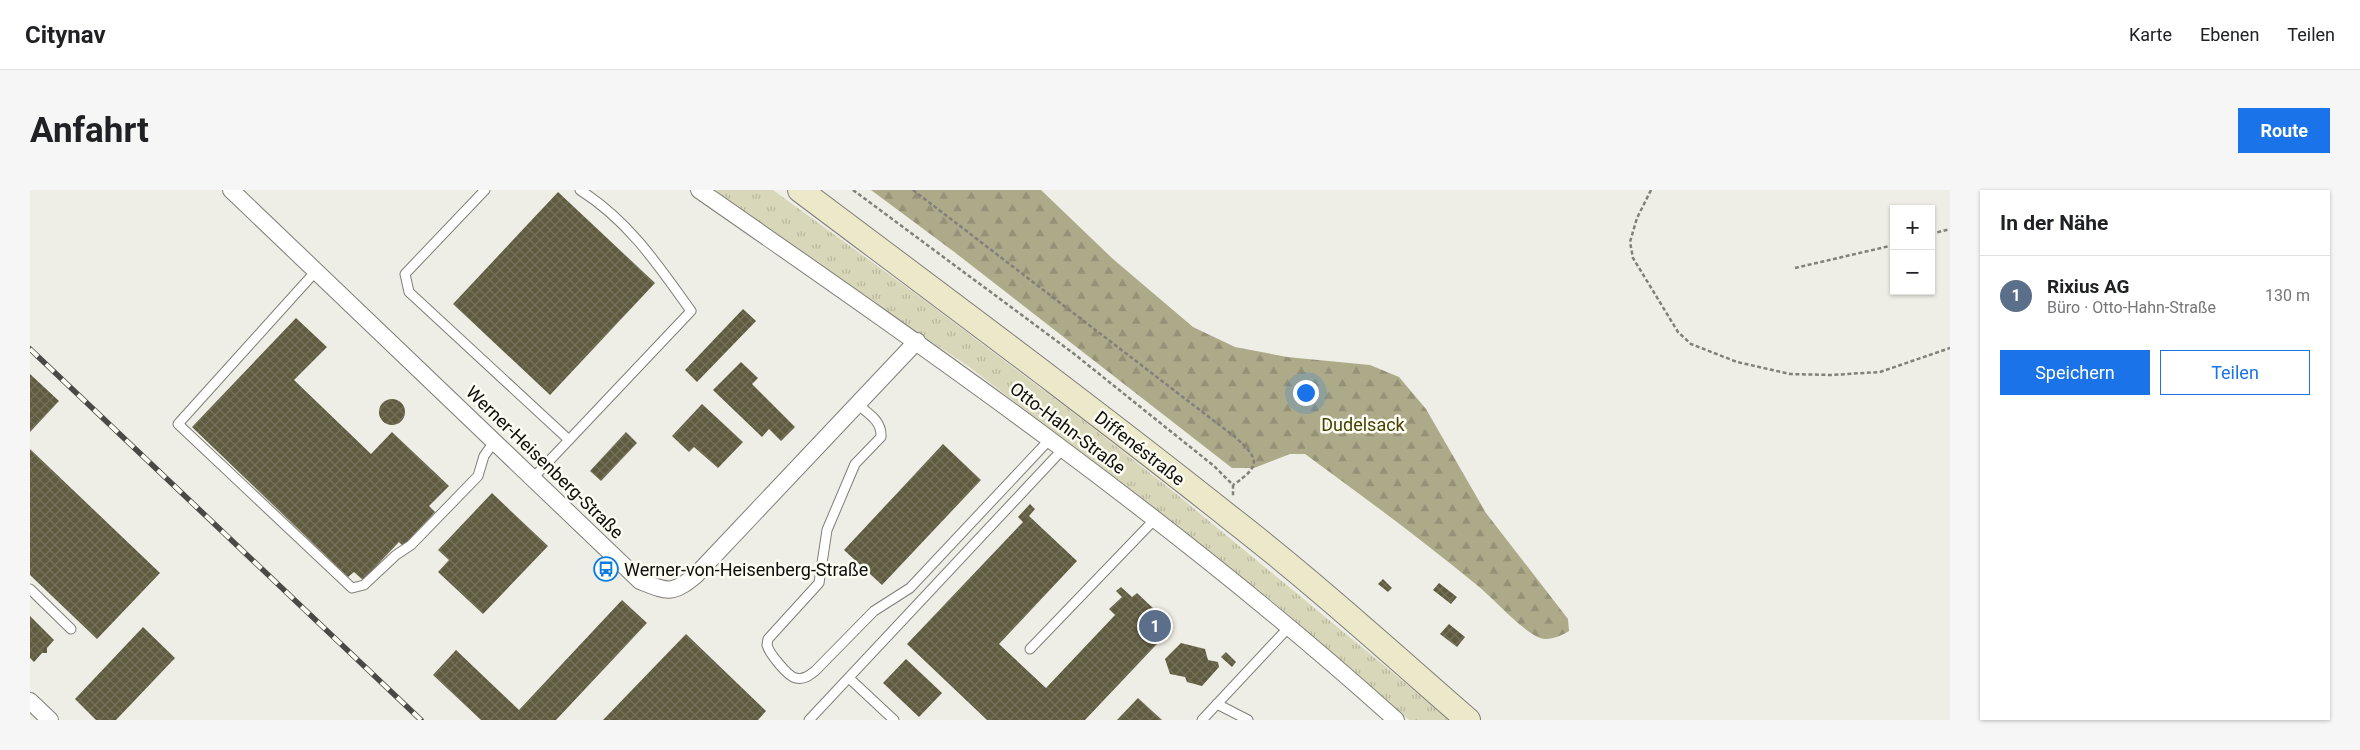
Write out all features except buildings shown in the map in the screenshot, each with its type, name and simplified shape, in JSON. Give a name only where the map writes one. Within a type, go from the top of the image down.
[{"type":"main road","name":"Diffenéstraße","points":[[800,190],[1234,520],[1316,587],[1468,720]]},
{"type":"street","name":"Werner-Heisenberg-Straße","points":[[231,190],[640,581],[661,590],[679,589],[696,575],[917,341]]},
{"type":"street","name":"Otto-Hahn-Straße","points":[[699,190],[917,341],[1057,444],[1155,519],[1289,627],[1396,720]]},
{"type":"street","points":[[30,701],[50,720]]},
{"type":"lane","points":[[485,190],[405,274],[409,292],[569,440]]},
{"type":"lane","points":[[533,478],[691,311],[643,244],[603,204],[580,190]]},
{"type":"lane","points":[[316,271],[178,424],[291,533],[352,588],[364,585],[396,555],[411,545],[478,476],[484,456],[494,442]]},
{"type":"lane","points":[[857,404],[878,422],[882,428],[881,437],[855,464],[827,530],[819,582],[768,639],[768,650],[792,677],[797,679],[809,676],[874,611],[910,588],[1057,444]]},
{"type":"lane","points":[[809,720],[849,678],[1057,444]]},
{"type":"lane","points":[[1030,649],[1155,519]]},
{"type":"lane","points":[[30,589],[72,629]]},
{"type":"lane","points":[[1202,720],[1289,627]]},
{"type":"lane","points":[[849,678],[894,720]]},
{"type":"lane","points":[[1217,704],[1248,720]]},
{"type":"path","points":[[853,190],[1073,353],[1214,466],[1233,485],[1234,520]]},
{"type":"path","points":[[912,190],[1235,436],[1250,450],[1254,461],[1250,473],[1233,485]]},
{"type":"path","points":[[1651,190],[1637,218],[1630,242],[1633,258],[1678,332],[1691,344],[1737,362],[1790,374],[1831,375],[1880,372],[1950,348]]},
{"type":"path","points":[[1935,233],[1950,228]]},
{"type":"path","points":[[1795,268],[1890,247]]},
{"type":"green space","points":[[712,190],[773,190],[927,302],[1084,421],[1174,492],[1450,720],[1409,720],[1270,599],[968,366],[862,296]]},
{"type":"green space","name":"Dudelsack","points":[[871,190],[1041,190],[1113,259],[1193,327],[1235,347],[1287,357],[1370,365],[1399,377],[1426,409],[1486,513],[1568,619],[1569,631],[1547,639],[1540,638],[1525,629],[1478,586],[1436,552],[1305,454],[1290,454],[1254,468],[1232,468],[953,251]]},
{"type":"railway","points":[[30,349],[421,720]]},
{"type":"place","name":"Werner-von-Heisenberg-Straße","points":[[606,569]]},
{"type":"place","name":"Rixius AG","points":[[1155,626]]}]
